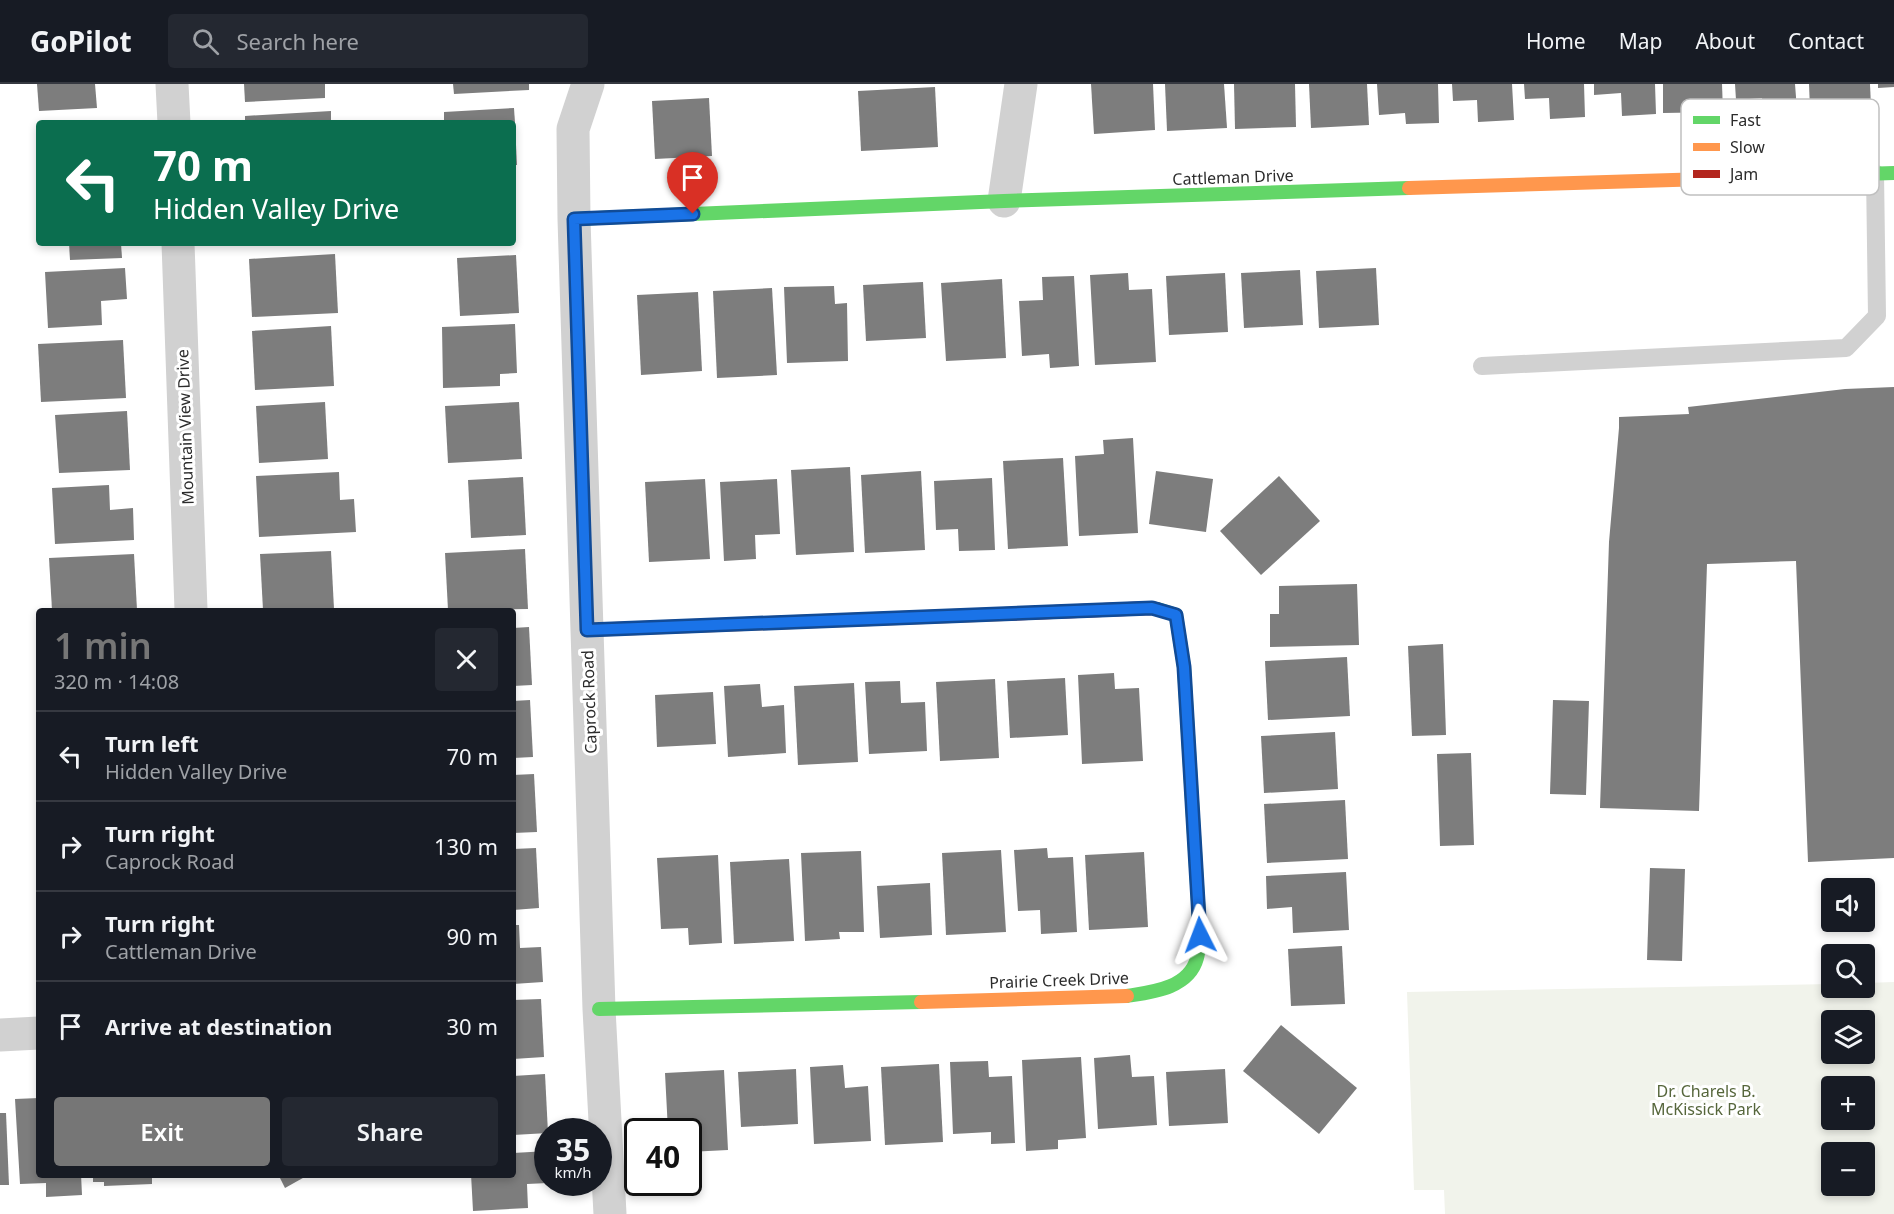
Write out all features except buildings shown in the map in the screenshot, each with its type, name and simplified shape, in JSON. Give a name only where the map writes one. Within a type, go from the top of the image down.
[{"type":"street","points":[[172,84],[174,120]]},
{"type":"street","name":"Caprock Road","points":[[588,84],[573,129],[574,219],[599,1009],[610,1214]]},
{"type":"street","points":[[1004,201],[1021,84]]},
{"type":"street","name":"Cattleman Drive","points":[[1879,173],[1894,172]]},
{"type":"street","name":"Cattleman Drive","points":[[574,219],[1004,201],[1681,179]]},
{"type":"street","name":"Mountain View Drive","points":[[178,246],[191,608]]},
{"type":"street","name":"Prairie Creek Drive","points":[[587,630],[1152,608],[1176,615],[1184,667],[1200,935],[1197,960],[1190,974],[1176,984],[1149,992],[1117,997],[599,1009]]},
{"type":"street","points":[[0,1035],[36,1033]]},
{"type":"lane","points":[[1482,366],[1846,348],[1877,316],[1875,195]]},
{"type":"green space","name":"Dr. Charels B. McKissick Park","points":[[1894,982],[1894,1214],[1445,1214],[1444,1190],[1414,1190],[1407,992],[1821,984],[1821,998],[1875,998],[1875,983]]},
{"type":"traffic: fast","points":[[1879,173],[1894,173]]},
{"type":"traffic: fast","points":[[574,219],[1004,201],[1409,188]]},
{"type":"traffic: fast","points":[[1127,996],[1148,993],[1178,982],[1193,968],[1199,950],[1184,667],[1176,615],[1157,609]]},
{"type":"traffic: fast","points":[[599,1009],[921,1002]]},
{"type":"traffic: slow","points":[[1409,188],[1681,180]]},
{"type":"traffic: slow","points":[[587,630],[1004,614]]},
{"type":"traffic: slow","points":[[921,1002],[1127,996]]},
{"type":"traffic: jam","points":[[1004,614],[1157,609]]},
{"type":"route","points":[[693,214],[574,219],[587,630],[1152,608],[1176,615],[1184,667],[1200,935]]}]
